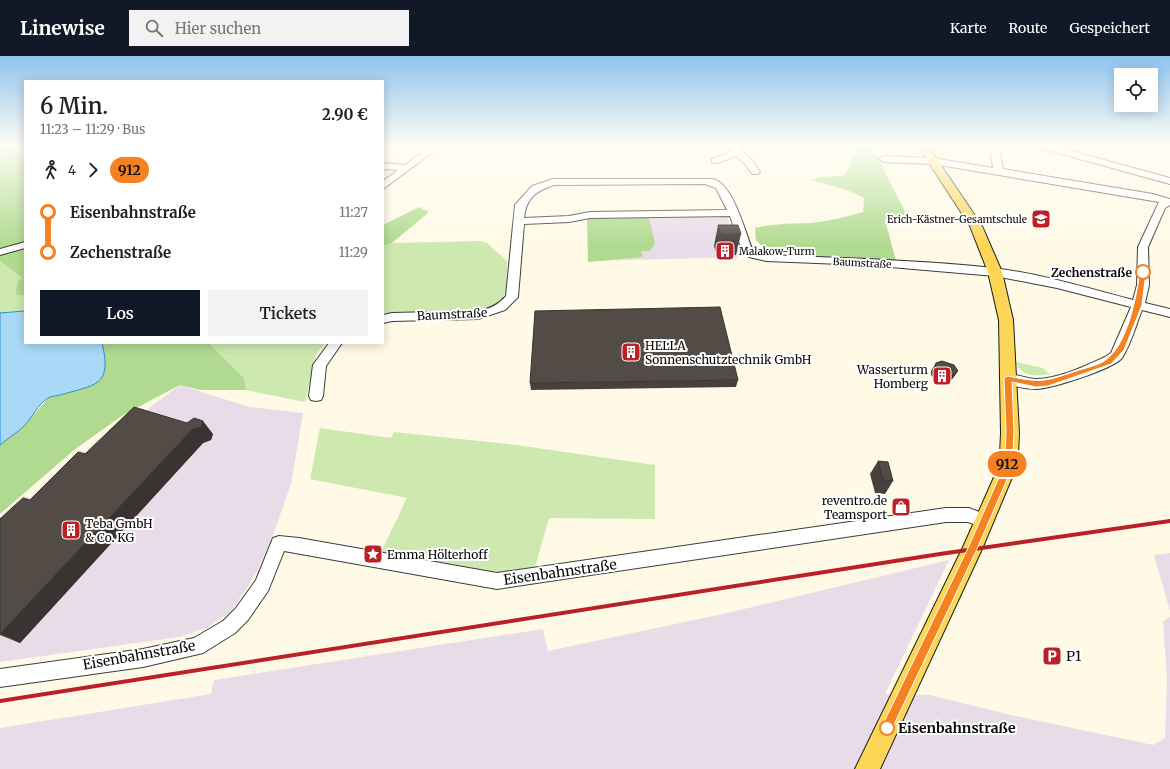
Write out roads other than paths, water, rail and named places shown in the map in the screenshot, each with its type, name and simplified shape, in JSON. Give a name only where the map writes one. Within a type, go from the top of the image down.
[{"type":"main road","points":[[867,769],[911,679],[984,521],[1004,475],[1009,455],[1006,320],[995,272],[976,226],[944,179]]},
{"type":"street","points":[[1047,179],[1153,197],[1170,202]]},
{"type":"street","name":"Baumstraße","points":[[384,319],[392,317],[478,315],[492,312],[503,307],[512,297],[520,205],[535,188],[553,182],[713,182],[720,186],[734,213],[748,251],[753,255],[766,258],[866,262],[995,272]]},
{"type":"street","points":[[1008,381],[1036,384],[1048,383],[1099,366],[1116,356],[1138,305],[1143,285],[1143,247],[1160,208],[1163,204],[1170,202]]},
{"type":"street","points":[[518,221],[569,220],[590,215],[734,213]]},
{"type":"street","points":[[0,252],[24,245]]},
{"type":"street","points":[[995,272],[1057,284],[1170,313]]},
{"type":"street","points":[[316,396],[320,365],[335,344]]},
{"type":"street","points":[[1008,381],[1036,379],[1056,380]]},
{"type":"street","name":"Eisenbahnstraße","points":[[0,678],[143,658],[197,647],[229,627],[242,614],[262,584],[279,543],[299,545],[497,581],[946,515],[969,515],[984,521]]},
{"type":"water","points":[[24,311],[24,344],[102,344],[105,357],[105,368],[103,376],[98,382],[91,386],[48,398],[38,407],[24,426],[0,445],[0,313]]},
{"type":"railway","points":[[0,701],[940,554],[1170,521]]},
{"type":"place","name":"Erich-Kästner-Gesamtschule","points":[[1041,219]]},
{"type":"place","name":"Malakow-Turm","points":[[725,251]]},
{"type":"place","name":"Zechenstraße","points":[[1143,272]]},
{"type":"place","name":"HELLA Sonnenschutztechnik GmbH","points":[[631,352]]},
{"type":"place","name":"Wasserturm Homberg","points":[[942,376]]},
{"type":"place","name":"reventro.de Teamsport","points":[[901,507]]},
{"type":"place","name":"Teba GmbH & Co. KG","points":[[71,530]]},
{"type":"place","name":"Emma Hölterhoff","points":[[373,554]]},
{"type":"place","name":"P1","points":[[1052,656]]},
{"type":"place","name":"Eisenbahnstraße","points":[[887,728]]}]
